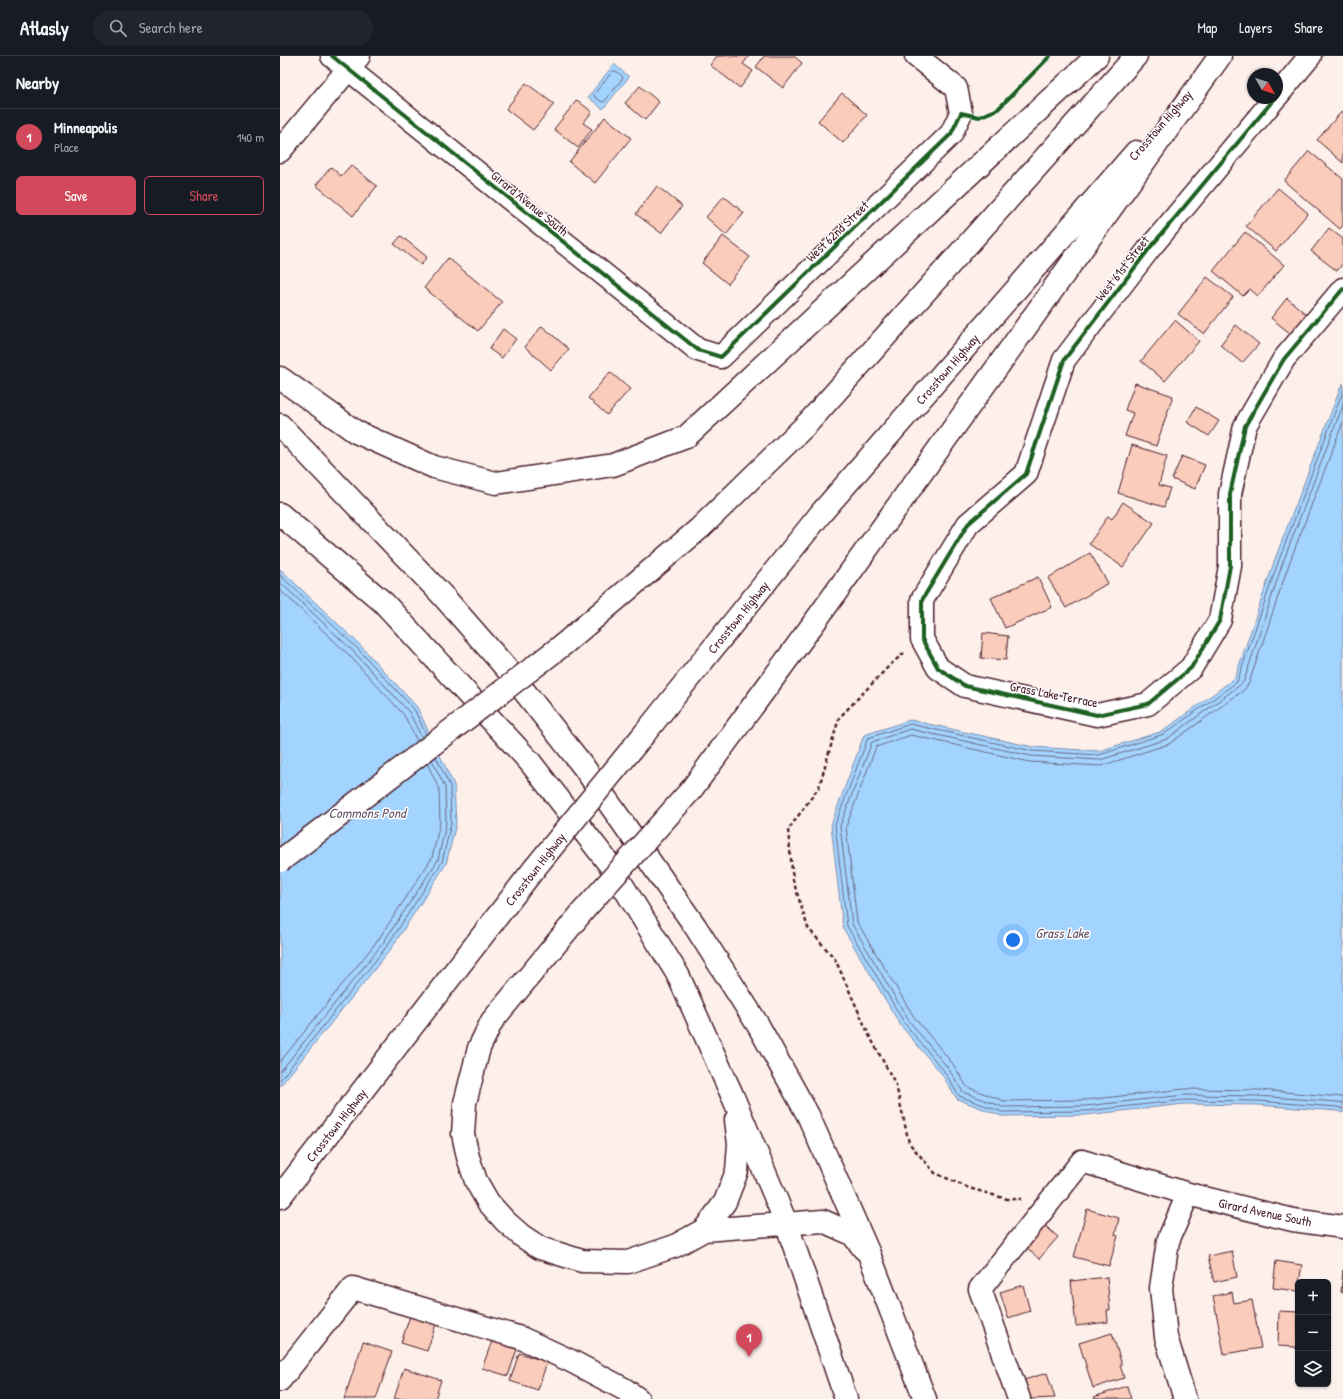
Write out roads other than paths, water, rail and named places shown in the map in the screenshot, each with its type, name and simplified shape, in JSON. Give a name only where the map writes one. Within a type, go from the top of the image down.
[{"type":"main road","name":"West 62nd Street","points":[[720,357],[951,134],[961,113],[956,88],[916,56]]},
{"type":"main road","points":[[280,378],[356,432],[434,467],[496,483],[613,465],[686,437],[1097,56]]},
{"type":"main road","points":[[280,861],[564,644],[700,528],[808,423],[1136,56]]},
{"type":"main road","points":[[733,1097],[739,1144],[737,1171],[725,1202],[704,1230],[675,1246],[628,1262],[582,1261],[540,1248],[522,1236],[505,1221],[488,1202],[476,1181],[468,1157],[463,1134],[465,1103],[479,1048],[492,1021],[584,910],[691,790],[829,603],[1220,56]]},
{"type":"main road","name":"Crosstown Highway","points":[[280,1197],[534,869],[822,512],[1220,56]]},
{"type":"main road","name":"West 61st Street","points":[[1283,89],[1310,56]]},
{"type":"main road","points":[[280,151],[346,60]]},
{"type":"main road","name":"Girard Avenue South","points":[[346,60],[698,350],[720,357]]},
{"type":"main road","name":"West 61st Street","points":[[1026,474],[1064,360],[1149,249],[1270,104]]},
{"type":"main road","name":"Grass Lake Terrace","points":[[1026,474],[968,524],[922,600],[922,638],[938,668],[965,686],[1097,715],[1148,704],[1191,668],[1220,620],[1230,566],[1230,494],[1245,426],[1284,359],[1343,289]]},
{"type":"main road","points":[[280,425],[442,596],[506,668],[583,766],[695,926],[758,1025],[808,1115],[869,1254],[924,1399]]},
{"type":"main road","points":[[280,514],[384,603],[530,762],[610,865],[678,975],[733,1097],[787,1225],[846,1399]]},
{"type":"main road","name":"Girard Avenue South","points":[[1018,1399],[980,1289],[1082,1161],[1188,1194],[1293,1220],[1343,1227]]},
{"type":"main road","points":[[1185,1399],[1166,1337],[1161,1288],[1168,1241],[1188,1194]]},
{"type":"main road","points":[[704,1230],[823,1222],[852,1234],[869,1254]]},
{"type":"main road","points":[[280,1380],[353,1288],[520,1338],[571,1361],[624,1389],[638,1399]]},
{"type":"water","points":[[614,64],[629,77],[603,109],[588,97]]},
{"type":"water","name":"Grass Lake","points":[[1343,383],[1343,1113],[1337,1111],[1258,1105],[1184,1104],[1086,1115],[1001,1116],[957,1099],[941,1073],[901,1026],[843,928],[831,825],[864,735],[910,720],[1033,747],[1099,751],[1163,731],[1235,678],[1275,559]]},
{"type":"water","name":"Commons Pond","points":[[280,569],[360,645],[417,707],[454,785],[456,824],[446,864],[391,949],[280,1086]]},
{"type":"place","name":"Minneapolis","points":[[749,1357]]}]
